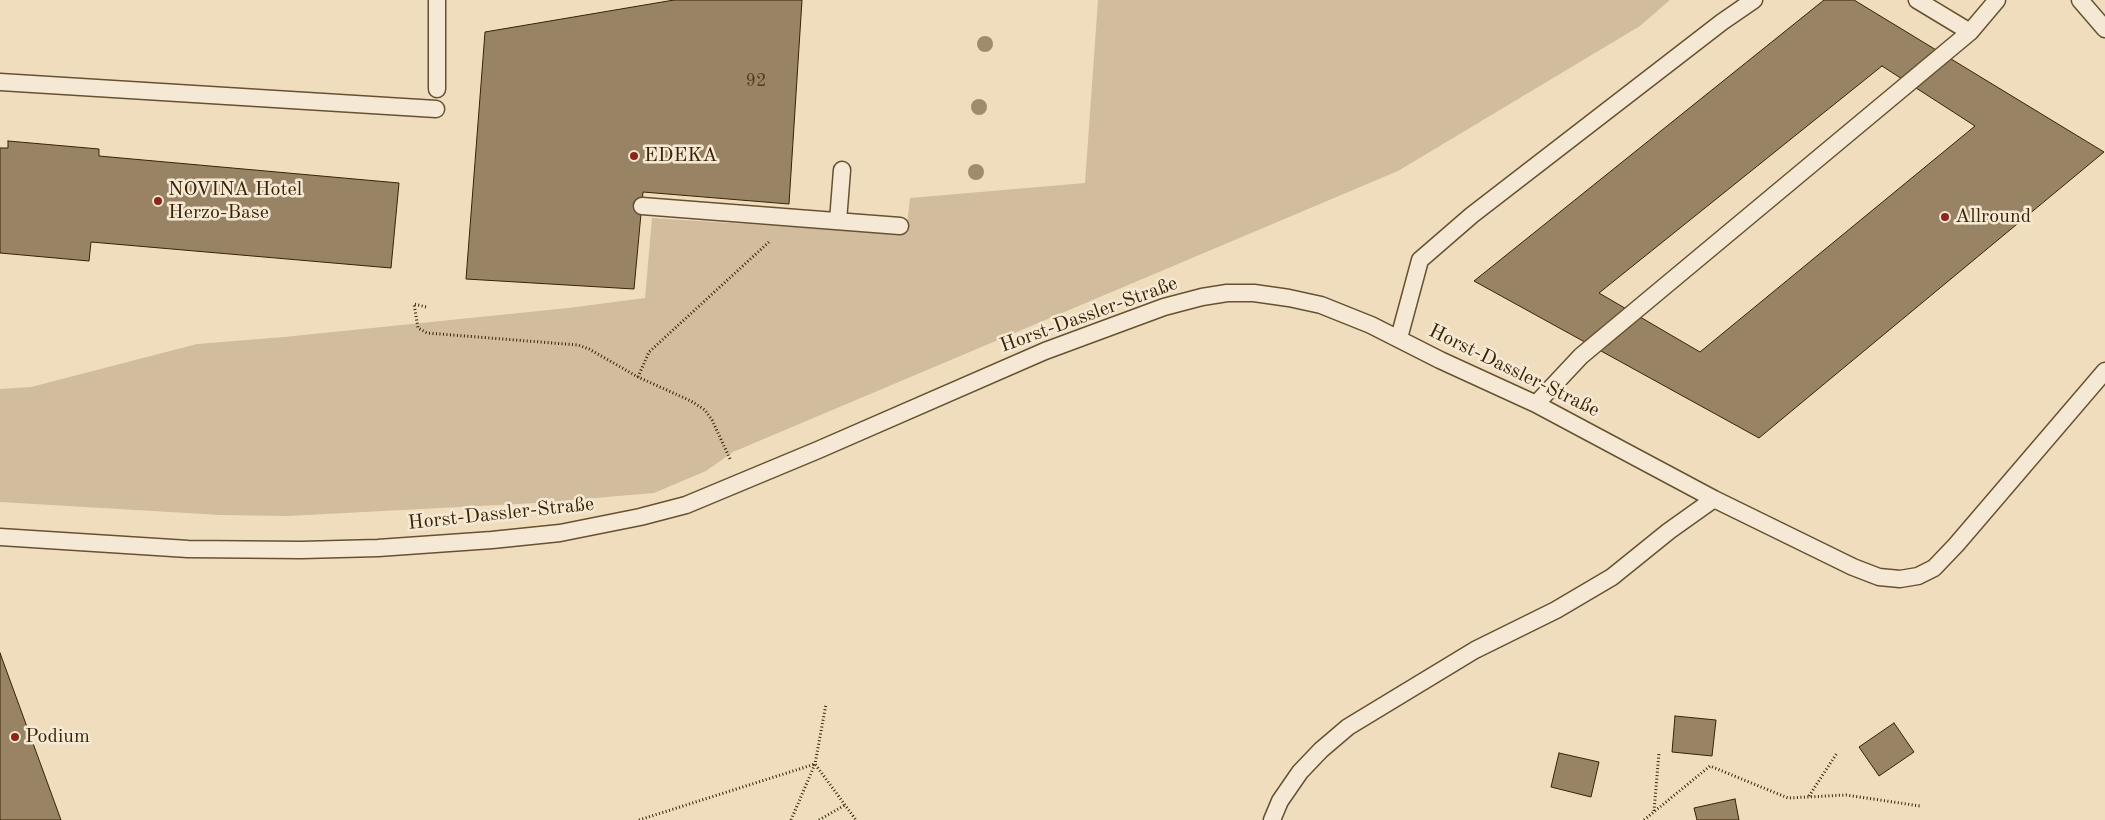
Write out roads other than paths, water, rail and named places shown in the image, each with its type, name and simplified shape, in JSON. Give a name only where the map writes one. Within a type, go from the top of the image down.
[{"type":"lane","points":[[437,0],[437,89]]},
{"type":"lane","points":[[1399,338],[1420,260],[1472,215],[1722,22],[1754,0]]},
{"type":"lane","points":[[1917,0],[1970,32]]},
{"type":"lane","points":[[1536,404],[1582,356],[1970,32],[1997,0]]},
{"type":"lane","points":[[2080,0],[2105,29]]},
{"type":"lane","points":[[0,82],[436,109]]},
{"type":"lane","points":[[838,221],[842,170]]},
{"type":"lane","points":[[642,206],[900,226]]},
{"type":"lane","name":"Horst-Dassler-Straße","points":[[0,538],[188,549],[302,550],[492,540],[560,533],[640,517],[686,505],[1045,352],[1164,307],[1202,297],[1227,293],[1245,293],[1321,304],[1399,338],[1440,360],[1536,404],[1714,499],[1853,567],[1879,577],[1900,579],[1918,576],[1934,568],[1956,545],[2105,371]]},
{"type":"lane","points":[[1272,820],[1280,801],[1300,772],[1321,750],[1348,727],[1475,650],[1556,610],[1612,577],[1669,531],[1714,499]]},
{"type":"place","name":"EDEKA","points":[[634,156]]},
{"type":"place","name":"NOVINA Hotel Herzo-Base","points":[[158,201]]},
{"type":"place","name":"Allround","points":[[1945,217]]},
{"type":"place","name":"Podium","points":[[15,737]]}]
